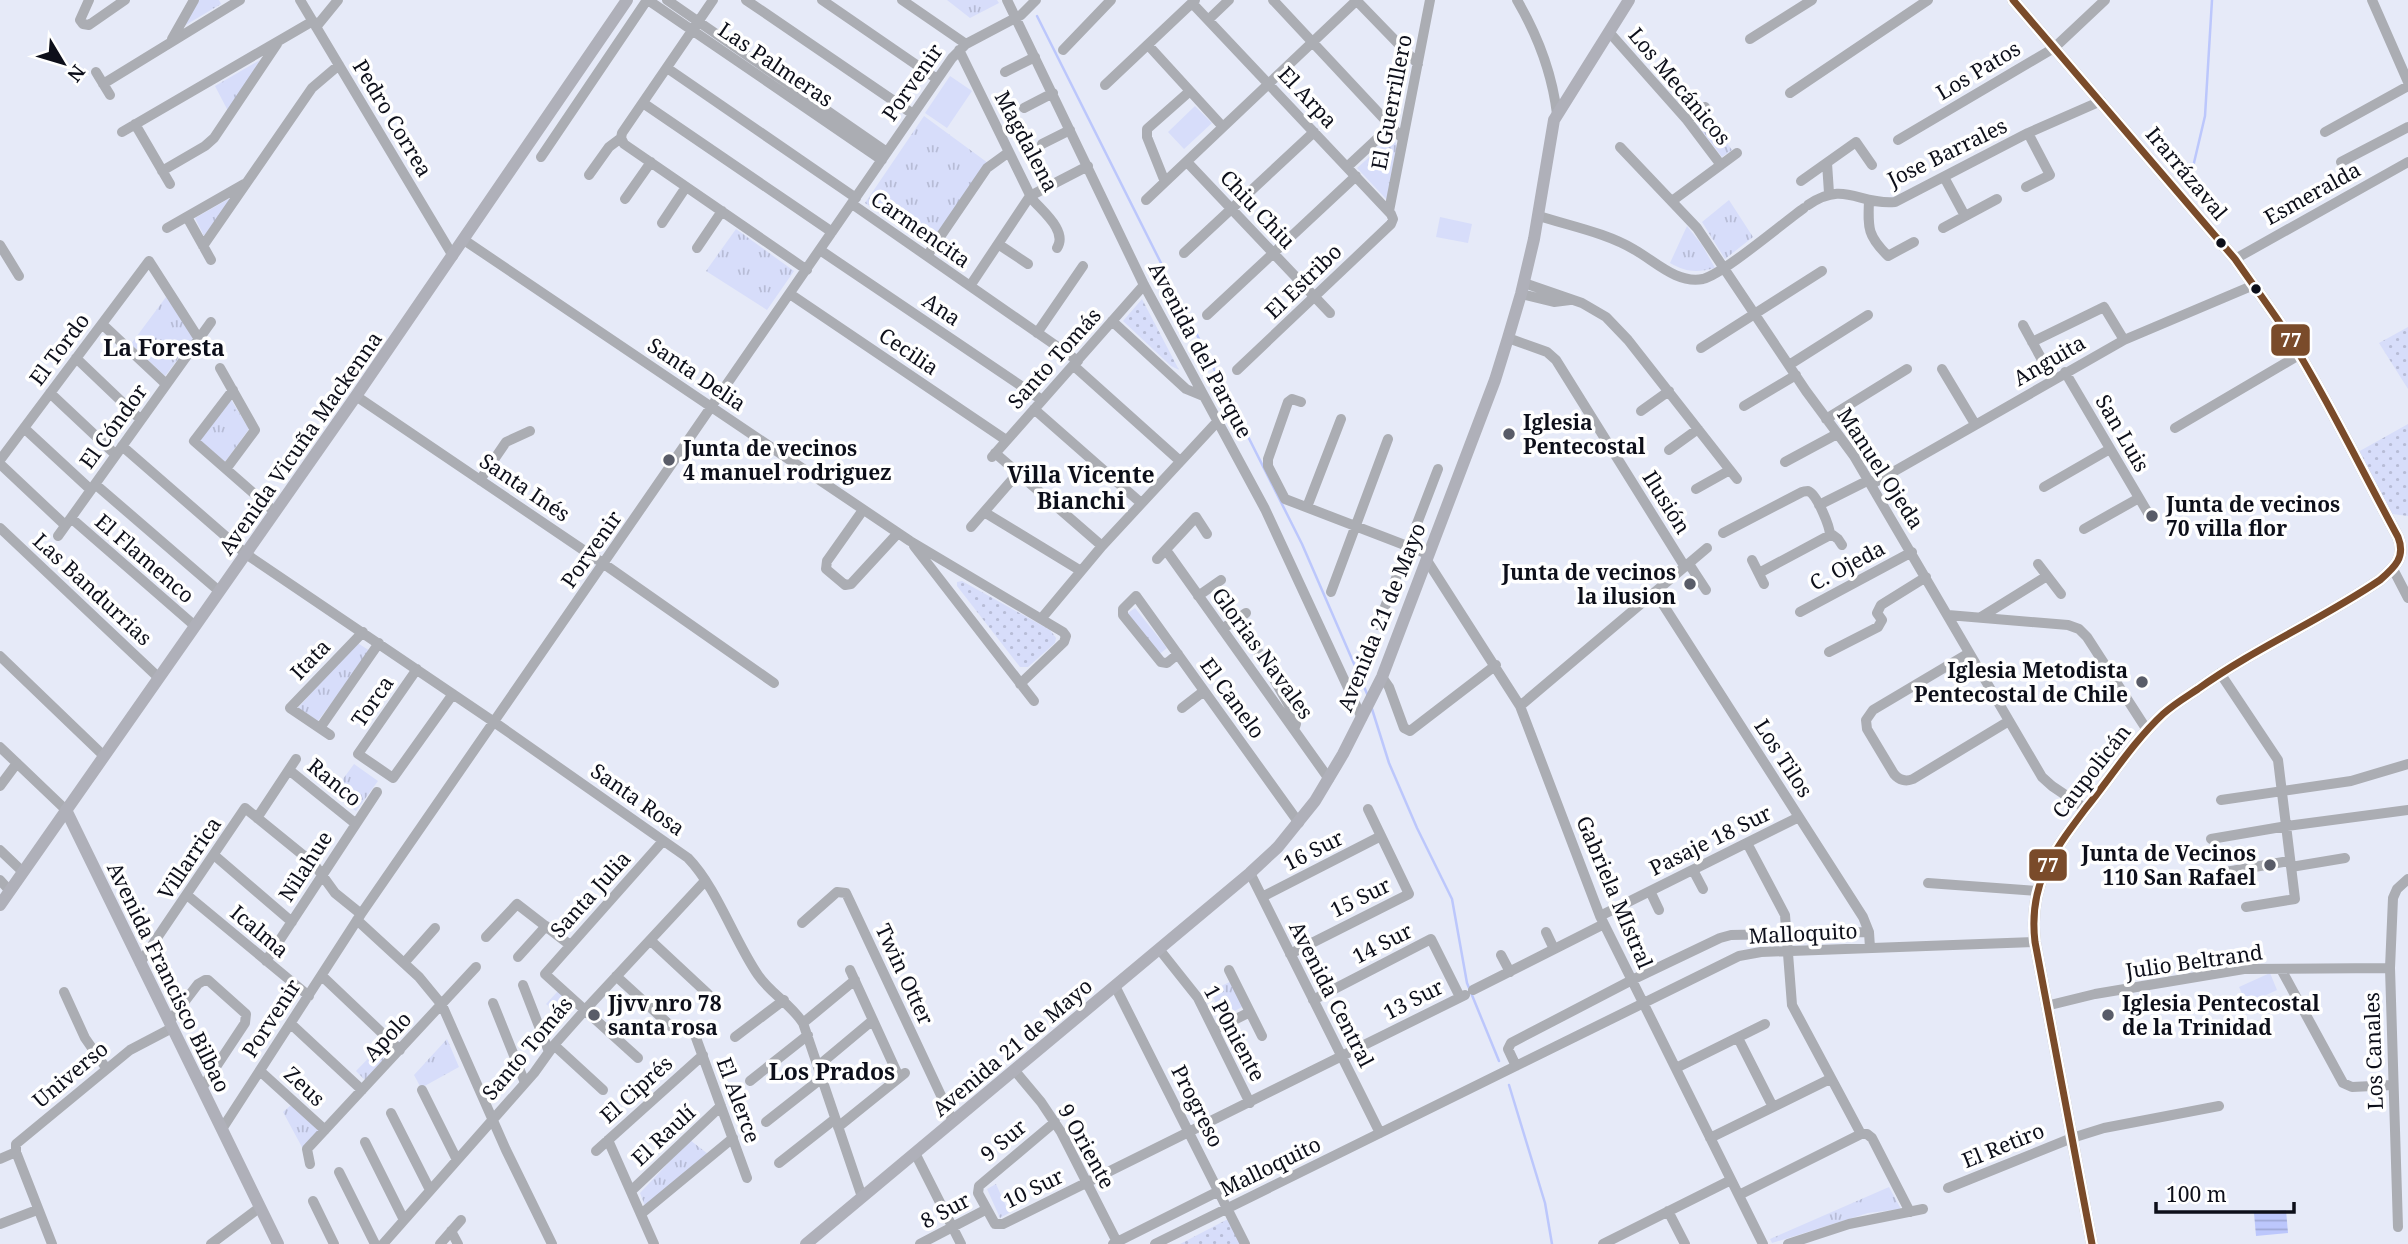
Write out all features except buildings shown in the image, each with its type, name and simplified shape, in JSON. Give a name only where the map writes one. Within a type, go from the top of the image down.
[{"type":"main road","name":"Avenida Vicuña Mackenna","points":[[0,905],[453,256],[627,0]]},
{"type":"main road","name":"Avenida 21 de Mayo","points":[[807,1244],[1250,873],[1299,823],[1329,779],[1382,677],[1495,380],[1523,289],[1551,133],[1557,114],[1629,0]]},
{"type":"main road","name":"Irarrázaval","points":[[2013,0],[2235,259],[2253,285],[2299,355],[2403,534],[2402,552],[2393,569]]},
{"type":"main road","name":"Caupolicán","points":[[2092,1244],[2035,942],[2033,916],[2037,891],[2051,856],[2147,730],[2165,712],[2220,673],[2367,589],[2393,569]]},
{"type":"main road","name":"Avenida Francisco Bilbao","points":[[66,810],[278,1244]]},
{"type":"street","points":[[89,0],[79,20],[89,25],[125,0]]},
{"type":"street","points":[[170,43],[194,0]]},
{"type":"street","name":"Pedro Correa","points":[[300,0],[453,256]]},
{"type":"street","points":[[121,132],[279,41],[314,24],[338,0]]},
{"type":"street","points":[[541,157],[648,0]]},
{"type":"street","name":"Las Palmeras","points":[[648,0],[696,26],[885,156]]},
{"type":"street","name":"Las Palmeras","points":[[667,0],[696,26]]},
{"type":"street","points":[[589,175],[610,147],[621,138],[713,0]]},
{"type":"street","points":[[746,0],[913,114]]},
{"type":"street","points":[[822,0],[937,79]]},
{"type":"street","points":[[902,0],[962,47]]},
{"type":"street","name":"Avenida del Parque","points":[[1007,0],[1144,285],[1270,520],[1364,713]]},
{"type":"street","name":"Porvenir","points":[[222,1129],[359,917],[937,79],[962,47],[1016,18],[1036,0]]},
{"type":"street","points":[[1063,50],[1111,0]]},
{"type":"street","points":[[1208,20],[1229,0]]},
{"type":"street","points":[[1273,0],[1403,139]]},
{"type":"street","points":[[1146,200],[1357,0],[1418,64]]},
{"type":"street","name":"El Guerrillero","points":[[1391,215],[1430,0]]},
{"type":"street","points":[[1517,0],[1545,58],[1552,80],[1557,114]]},
{"type":"street","points":[[1750,39],[1812,0]]},
{"type":"street","points":[[1790,93],[1928,0]]},
{"type":"street","name":"Los Patos","points":[[1898,140],[2054,48],[2105,0]]},
{"type":"street","points":[[2325,132],[2408,84],[2372,0]]},
{"type":"street","points":[[103,83],[233,2]]},
{"type":"street","points":[[1105,85],[1194,2]]},
{"type":"street","name":"El Arpa","points":[[1194,2],[1391,215]]},
{"type":"street","name":"Los Mecánicos","points":[[1609,32],[1687,120],[1721,165]]},
{"type":"street","points":[[162,172],[211,141],[279,41]]},
{"type":"street","points":[[1148,45],[1223,127]]},
{"type":"street","name":"Magdalena","points":[[962,47],[1030,196],[1047,214],[1060,237],[1061,242],[1057,248]]},
{"type":"street","points":[[1006,72],[1035,57]]},
{"type":"street","points":[[203,246],[312,88],[339,65]]},
{"type":"street","name":"Carmencita","points":[[667,68],[1037,333],[1076,363],[1180,461]]},
{"type":"street","points":[[96,72],[110,95]]},
{"type":"street","points":[[1165,182],[1147,137],[1147,129],[1189,91]]},
{"type":"street","points":[[1024,108],[1053,93]]},
{"type":"street","name":"Jose Barrales","points":[[1829,193],[1843,193],[1882,203],[1895,202],[2028,133],[2101,101]]},
{"type":"street","points":[[643,103],[832,232]]},
{"type":"street","points":[[1687,120],[1705,107]]},
{"type":"street","points":[[135,124],[170,184]]},
{"type":"street","points":[[1347,167],[1391,126]]},
{"type":"street","points":[[2341,162],[2408,127]]},
{"type":"street","points":[[1042,144],[1070,130]]},
{"type":"street","points":[[1184,253],[1314,132]]},
{"type":"street","points":[[2026,187],[2050,175],[2028,133]]},
{"type":"street","points":[[621,138],[624,144],[807,270]]},
{"type":"street","points":[[1801,181],[1856,142],[1872,165]]},
{"type":"street","name":"Manuel Ojeda","points":[[1620,147],[1697,228],[1870,482],[2042,777],[2086,808]]},
{"type":"street","points":[[927,256],[987,168],[1009,152]]},
{"type":"street","name":"Los Mecánicos","points":[[1672,201],[1737,153]]},
{"type":"street","points":[[625,199],[651,162]]},
{"type":"street","name":"Chiu Chiu","points":[[1187,162],[1330,313]]},
{"type":"street","name":"Esmeralda","points":[[2235,259],[2408,162]]},
{"type":"street","points":[[1538,216],[1622,243],[1683,278],[1701,279],[1723,268],[1806,206],[1829,193],[1827,163]]},
{"type":"street","points":[[970,286],[1030,196],[1088,166]]},
{"type":"street","points":[[1207,314],[1356,176]]},
{"type":"street","points":[[1944,177],[1965,216]]},
{"type":"street","points":[[167,228],[247,182]]},
{"type":"street","points":[[662,223],[687,187]]},
{"type":"street","points":[[1943,228],[1997,199]]},
{"type":"street","points":[[1869,200],[1869,232],[1874,242],[1888,256],[1914,242]]},
{"type":"street","points":[[696,248],[722,211]]},
{"type":"street","name":"El Estribo","points":[[1237,370],[1391,224],[1391,215]]},
{"type":"street","points":[[187,217],[211,260]]},
{"type":"street","name":"Santa Delia","points":[[464,240],[909,541]]},
{"type":"street","points":[[998,244],[1028,264]]},
{"type":"street","points":[[0,246],[19,276]]},
{"type":"street","name":"Ana","points":[[820,250],[1042,400]]},
{"type":"street","name":"El Tordo","points":[[0,462],[149,261],[199,338]]},
{"type":"street","points":[[1037,333],[1083,266]]},
{"type":"street","points":[[1701,348],[1822,271]]},
{"type":"street","name":"Santo Tomás","points":[[1018,473],[993,455],[1144,285]]},
{"type":"street","name":"Anguita","points":[[1819,505],[1870,482],[2120,342],[2253,285]]},
{"type":"street","points":[[1523,289],[1554,302],[1571,300],[1595,309],[1616,326],[1734,474],[1696,489]]},
{"type":"street","name":"Cecilia","points":[[790,294],[1006,440]]},
{"type":"street","points":[[2032,342],[2104,307],[2120,342]]},
{"type":"street","points":[[1789,365],[1868,316]]},
{"type":"street","points":[[1112,321],[1186,389],[1203,396]]},
{"type":"street","name":"El Cóndor","points":[[58,536],[211,322]]},
{"type":"street","points":[[102,324],[166,384]]},
{"type":"street","points":[[2023,324],[2053,380]]},
{"type":"street","name":"Ilusión","points":[[1508,338],[1547,352],[1556,360],[1687,566],[1706,590]]},
{"type":"street","points":[[2175,428],[2299,355]]},
{"type":"street","points":[[76,358],[141,419]]},
{"type":"street","points":[[220,368],[255,430],[226,469]]},
{"type":"street","points":[[1826,419],[1907,369]]},
{"type":"street","points":[[1942,369],[1975,424]]},
{"type":"street","name":"San Luis","points":[[2065,372],[2148,513]]},
{"type":"street","points":[[1744,406],[1796,375]]},
{"type":"street","points":[[233,390],[194,441],[275,512]]},
{"type":"street","points":[[1641,411],[1669,391]]},
{"type":"street","points":[[50,393],[116,455]]},
{"type":"street","name":"Santa Inés","points":[[356,396],[774,683]]},
{"type":"street","points":[[1301,402],[1293,399],[1288,402],[1268,458],[1269,466],[1285,499],[1408,546],[1427,556]]},
{"type":"street","points":[[1034,409],[1141,503]]},
{"type":"street","points":[[1307,507],[1341,419]]},
{"type":"street","points":[[1041,619],[1101,546],[1217,422]]},
{"type":"street","points":[[24,428],[219,591]]},
{"type":"street","points":[[1669,450],[1698,429]]},
{"type":"street","points":[[480,480],[506,442],[530,431]]},
{"type":"street","points":[[1785,462],[1837,434]]},
{"type":"street","points":[[1331,592],[1388,439]]},
{"type":"street","name":"Santa Rosa","points":[[122,446],[246,554],[417,669],[688,858],[705,881],[757,974],[803,1023],[862,1197]]},
{"type":"street","points":[[2044,487],[2110,449]]},
{"type":"street","name":"El Flamenco","points":[[0,462],[68,522],[195,626]]},
{"type":"street","name":"Avenida 21 de Mayo","points":[[1378,625],[1438,469]]},
{"type":"street","points":[[971,527],[1018,473],[1101,546]]},
{"type":"street","points":[[1723,533],[1802,492],[1811,493],[1830,533],[1839,539],[1842,545]]},
{"type":"street","points":[[2084,529],[2139,498]]},
{"type":"street","points":[[863,510],[827,561],[827,569],[845,585],[851,584],[898,533]]},
{"type":"street","points":[[984,512],[1081,572]]},
{"type":"street","points":[[1157,559],[1196,517],[1206,534]]},
{"type":"street","name":"Las Bandurrias","points":[[0,528],[159,678]]},
{"type":"street","points":[[1759,573],[1826,538],[1830,533]]},
{"type":"street","points":[[909,541],[1066,636],[1064,642],[1020,684]]},
{"type":"street","points":[[909,541],[1034,702]]},
{"type":"street","points":[[1520,706],[1707,548]]},
{"type":"street","name":"Glorias Navales","points":[[1166,550],[1329,779]]},
{"type":"street","name":"C. Ojeda","points":[[1800,612],[1912,552]]},
{"type":"street","name":"Gabriela MIstral","points":[[1427,556],[1520,706],[1602,920],[1763,1244]]},
{"type":"street","points":[[1752,560],[1764,584]]},
{"type":"street","points":[[2038,564],[2061,594]]},
{"type":"street","points":[[944,585],[950,570],[958,569]]},
{"type":"street","points":[[2393,569],[2408,598]]},
{"type":"street","points":[[1981,617],[2047,576]]},
{"type":"street","points":[[1829,652],[1878,627],[1882,620],[1877,613],[1881,605],[1926,577]]},
{"type":"street","points":[[1198,596],[1221,580]]},
{"type":"street","name":"Los Tilos","points":[[1656,592],[1863,917],[1869,932],[1870,948]]},
{"type":"street","name":"El Canelo","points":[[1178,654],[1167,663],[1161,662],[1123,615],[1123,609],[1136,596],[1178,654],[1299,823]]},
{"type":"street","points":[[1948,614],[2068,625],[2079,629],[2087,637],[2147,730]]},
{"type":"street","points":[[1222,629],[1243,616],[1295,716],[1294,730]]},
{"type":"street","name":"Itata","points":[[330,734],[289,708],[363,632]]},
{"type":"street","points":[[320,728],[379,643]]},
{"type":"street","points":[[1969,653],[1873,710],[1866,720],[1867,729],[1896,776],[1906,780],[1913,779],[2009,721]]},
{"type":"street","points":[[0,656],[104,756]]},
{"type":"street","points":[[1382,677],[1389,687],[1404,729],[1410,731],[1496,665]]},
{"type":"street","name":"Torca","points":[[417,669],[358,754],[393,778],[453,694]]},
{"type":"street","points":[[2220,673],[2278,760],[2287,826],[2295,900],[2246,907]]},
{"type":"street","points":[[1182,708],[1204,691]]},
{"type":"street","name":"Avenida Francisco Bilbao","points":[[0,747],[66,810]]},
{"type":"street","points":[[296,759],[257,818],[314,864],[340,898],[427,985],[442,1005],[552,1244]]},
{"type":"street","points":[[0,786],[17,763]]},
{"type":"street","points":[[2221,800],[2351,781],[2408,764]]},
{"type":"street","name":"Ranco","points":[[289,769],[356,824]]},
{"type":"street","name":"Nilahue","points":[[266,961],[377,792]]},
{"type":"street","name":"Villarrica","points":[[140,962],[245,808],[257,818]]},
{"type":"street","points":[[1368,809],[1381,836]]},
{"type":"street","points":[[2211,839],[2408,810]]},
{"type":"street","name":"Pasaje 18 Sur","points":[[1554,949],[1650,891],[1799,817]]},
{"type":"street","name":"15 Sur","points":[[1290,954],[1409,894],[1381,836]]},
{"type":"street","name":"16 Sur","points":[[1262,897],[1381,836]]},
{"type":"street","name":"Santa Julia","points":[[585,1010],[545,974],[663,841]]},
{"type":"street","points":[[1747,843],[1783,911],[1788,934],[1792,1005],[1861,1134]]},
{"type":"street","points":[[0,850],[23,872]]},
{"type":"street","points":[[214,855],[292,922]]},
{"type":"street","points":[[2220,873],[2345,858]]},
{"type":"street","points":[[1693,870],[1703,889]]},
{"type":"street","name":"Avenida Central","points":[[1250,873],[1380,1133]]},
{"type":"street","name":"Los Canales","points":[[2398,1227],[2390,968],[2393,898],[2397,889],[2408,879]]},
{"type":"street","points":[[0,880],[10,891]]},
{"type":"street","name":"Santo Tomás","points":[[383,1244],[525,1083],[585,1010],[705,881]]},
{"type":"street","points":[[1928,883],[2037,891]]},
{"type":"street","points":[[1650,891],[1660,910]]},
{"type":"street","name":"Twin Otter","points":[[802,923],[837,892],[846,893],[953,1121]]},
{"type":"street","name":"Icalma","points":[[187,895],[309,996]]},
{"type":"street","points":[[486,937],[517,904],[570,945]]},
{"type":"street","points":[[518,957],[547,926]]},
{"type":"street","points":[[404,963],[435,928]]},
{"type":"street","points":[[1546,932],[1554,949]]},
{"type":"street","name":"Malloquito","points":[[1516,1066],[1508,1049],[1511,1043],[1632,980],[1725,936],[1869,932]]},
{"type":"street","name":"14 Sur","points":[[1313,1000],[1431,939],[1466,994]]},
{"type":"street","points":[[650,940],[708,994]]},
{"type":"street","name":"Malloquito","points":[[1155,1244],[1739,956],[1788,951],[2035,942]]},
{"type":"street","name":"1 P0niente","points":[[1159,949],[1195,994],[1250,1103]]},
{"type":"street","name":"13 Sur","points":[[1190,1133],[1554,949]]},
{"type":"street","points":[[1501,955],[1510,972]]},
{"type":"street","name":"Apolo","points":[[310,1164],[307,1149],[476,967]]},
{"type":"street","name":"Julio Beltrand","points":[[2046,1006],[2095,994],[2244,969],[2390,968]]},
{"type":"street","points":[[2280,969],[2343,1083],[2352,1087],[2393,1085]]},
{"type":"street","points":[[1229,970],[1262,1036]]},
{"type":"street","points":[[779,1163],[902,1075],[852,975],[803,1023]]},
{"type":"street","points":[[322,976],[400,1050]]},
{"type":"street","points":[[616,976],[673,1028]]},
{"type":"street","points":[[171,1025],[198,984],[205,980],[246,1013],[245,1023],[202,1088]]},
{"type":"street","points":[[523,985],[552,1049],[603,1090]]},
{"type":"street","name":"Progreso","points":[[1115,986],[1245,1244]]},
{"type":"street","points":[[64,992],[85,1038],[106,1068]]},
{"type":"street","points":[[735,1038],[784,1000]]},
{"type":"street","points":[[493,1003],[525,1083]]},
{"type":"street","points":[[585,1010],[638,1058]]},
{"type":"street","points":[[1214,1030],[1250,1012]]},
{"type":"street","points":[[818,1066],[873,1020]]},
{"type":"street","points":[[291,1024],[362,1090]]},
{"type":"street","points":[[1676,1068],[1765,1024]]},
{"type":"street","name":"Universo","points":[[16,1152],[18,1143],[106,1068],[136,1045],[171,1025]]},
{"type":"street","name":"El Alerce","points":[[695,1035],[747,1178]]},
{"type":"street","points":[[750,1081],[808,1035]]},
{"type":"street","points":[[1738,1038],[1773,1107]]},
{"type":"street","name":"El Ciprés","points":[[596,1152],[703,1055]]},
{"type":"street","name":"Zeus","points":[[260,1071],[324,1130]]},
{"type":"street","name":"9 Oriente","points":[[1015,1071],[1055,1122],[1116,1243]]},
{"type":"street","points":[[766,1122],[822,1078]]},
{"type":"street","points":[[1710,1138],[1830,1079]]},
{"type":"street","points":[[422,1090],[457,1160]]},
{"type":"street","name":"El Raulí","points":[[631,1191],[721,1106]]},
{"type":"street","name":"El Retiro","points":[[1948,1188],[2072,1138],[2135,1121],[2219,1106]]},
{"type":"street","points":[[391,1113],[430,1190]]},
{"type":"street","name":"9 Sur","points":[[997,1225],[978,1193],[979,1185],[1055,1122]]},
{"type":"street","name":"10 Sur","points":[[997,1225],[1190,1133]]},
{"type":"street","points":[[1739,1195],[1861,1134],[1867,1134],[1872,1138],[1910,1212]]},
{"type":"street","points":[[641,1214],[733,1138]]},
{"type":"street","points":[[608,1140],[654,1244]]},
{"type":"street","points":[[365,1142],[404,1220]]},
{"type":"street","points":[[0,1159],[16,1152],[52,1244]]},
{"type":"street","points":[[915,1153],[961,1244]]},
{"type":"street","points":[[339,1172],[375,1244]]},
{"type":"street","points":[[1608,1243],[1731,1180]]},
{"type":"street","points":[[1116,1243],[1219,1191]]},
{"type":"street","points":[[313,1201],[334,1244]]},
{"type":"street","points":[[211,1244],[259,1208]]},
{"type":"street","name":"8 Sur","points":[[920,1244],[987,1209]]},
{"type":"street","points":[[1788,1244],[1840,1227],[1923,1209]]},
{"type":"street","points":[[0,1224],[37,1210]]},
{"type":"street","points":[[1668,1211],[1685,1244]]},
{"type":"street","points":[[440,1244],[461,1220]]},
{"type":"street","points":[[451,1231],[458,1244]]},
{"type":"green space","points":[[199,0],[219,0],[221,4],[184,26]]},
{"type":"green space","points":[[947,0],[997,0],[999,3],[970,18]]},
{"type":"green space","points":[[260,60],[228,111],[215,86]]},
{"type":"green space","points":[[950,76],[972,91],[947,128],[925,113]]},
{"type":"green space","points":[[1195,106],[1212,123],[1184,149],[1168,132]]},
{"type":"green space","points":[[1705,114],[1732,150],[1722,157],[1695,122]]},
{"type":"green space","points":[[924,116],[988,163],[929,247],[865,203]]},
{"type":"green space","points":[[1392,137],[1397,145],[1387,200],[1357,168]]},
{"type":"green space","points":[[232,197],[204,236],[195,218]]},
{"type":"green space","points":[[1729,200],[1753,237],[1725,259],[1702,222]]},
{"type":"green space","points":[[1440,217],[1472,224],[1468,243],[1436,237]]},
{"type":"green space","points":[[1687,226],[1715,268],[1691,271],[1670,263]]},
{"type":"green space","points":[[736,229],[794,271],[767,310],[706,271]]},
{"type":"green space","points":[[166,297],[194,338],[165,376],[131,344]]},
{"type":"green space","points":[[1142,299],[1179,370],[1171,366],[1123,321]]},
{"type":"green space","points":[[2408,327],[2408,389],[2379,343]]},
{"type":"green space","points":[[230,398],[249,429],[225,462],[199,440]]},
{"type":"green space","points":[[237,410],[247,428],[232,437],[222,418]]},
{"type":"green space","points":[[2408,424],[2408,516],[2392,514],[2358,452]]},
{"type":"green space","points":[[962,581],[1050,630],[1056,638],[1055,643],[1028,667],[1020,667],[957,586],[957,582]]},
{"type":"green space","points":[[1135,608],[1167,648],[1157,656],[1124,616]]},
{"type":"green space","points":[[356,642],[370,651],[318,721],[298,708]]},
{"type":"green space","points":[[354,764],[378,781],[356,811],[332,794]]},
{"type":"green space","points":[[2270,973],[2277,990],[2247,1004],[2239,987]]},
{"type":"green space","points":[[1232,981],[1244,1006],[1223,1017],[1210,991]]},
{"type":"green space","points":[[558,991],[576,1007],[564,1020],[546,1004]]},
{"type":"green space","points":[[447,1039],[459,1067],[421,1088],[414,1075]]},
{"type":"green space","points":[[385,1041],[394,1050],[365,1080],[356,1071]]},
{"type":"green space","points":[[291,1105],[322,1133],[303,1149],[283,1112]]},
{"type":"green space","points":[[690,1140],[708,1154],[645,1206],[640,1193]]},
{"type":"green space","points":[[996,1184],[1009,1213],[1000,1218],[987,1189]]},
{"type":"green space","points":[[1889,1187],[1901,1209],[1868,1213],[1772,1243],[1770,1239]]},
{"type":"green space","points":[[1228,1219],[1241,1244],[1180,1244]]},
{"type":"water","points":[[2286,1210],[2288,1233],[2256,1236],[2254,1213]]},
{"type":"waterway","points":[[2189,184],[2205,116],[2212,0]]},
{"type":"waterway","points":[[1037,16],[1302,544],[1368,696]]},
{"type":"waterway","points":[[1372,709],[1389,763],[1452,899],[1467,983],[1499,1061]]},
{"type":"waterway","points":[[1509,1085],[1545,1203],[1552,1244]]},
{"type":"transit line","name":"77","points":[[2013,0],[2235,259],[2266,302],[2329,406],[2398,537],[2401,550],[2398,561],[2380,580],[2242,660],[2163,714],[2132,747],[2086,808],[2063,839],[2046,870],[2035,903],[2035,942],[2092,1244]]},
{"type":"place","name":"Iglesia Pentecostal","points":[[1509,434]]},
{"type":"place","name":"Junta de vecinos 4 manuel rodriguez","points":[[669,460]]},
{"type":"place","name":"Junta de vecinos 70 villa flor","points":[[2152,516]]},
{"type":"place","name":"Junta de vecinos la ilusion","points":[[1690,584]]},
{"type":"place","name":"Iglesia Metodista Pentecostal de Chile","points":[[2142,682]]},
{"type":"place","name":"Junta de Vecinos 110 San Rafael","points":[[2270,865]]},
{"type":"place","name":"Jjvv nro 78 santa rosa","points":[[594,1015]]},
{"type":"place","name":"Iglesia Pentecostal de la Trinidad","points":[[2108,1015]]},
{"type":"district","name":"La Foresta","points":[[164,347]]},
{"type":"district","name":"Villa Vicente Bianchi","points":[[1081,487]]},
{"type":"district","name":"Los Prados","points":[[832,1071]]}]
